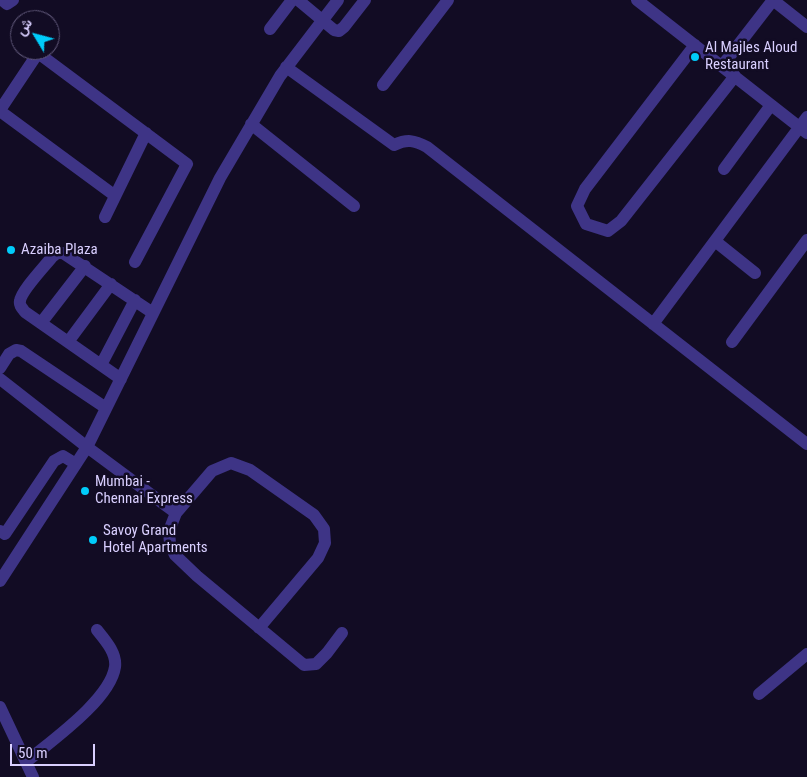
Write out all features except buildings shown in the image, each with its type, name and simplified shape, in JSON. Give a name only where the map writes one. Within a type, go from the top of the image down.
[{"type":"street","points":[[270,28],[292,0]]},
{"type":"street","points":[[298,0],[334,30],[339,31],[365,0]]},
{"type":"street","points":[[0,581],[87,448],[220,178],[251,124],[286,67],[338,0]]},
{"type":"street","points":[[383,84],[448,0]]},
{"type":"street","points":[[637,0],[771,105],[804,125],[653,324]]},
{"type":"street","points":[[722,66],[773,0],[807,27]]},
{"type":"street","points":[[695,45],[585,189],[577,206],[586,224],[608,231],[621,221],[735,76]]},
{"type":"street","points":[[114,195],[0,110],[38,53],[187,164],[134,262]]},
{"type":"street","points":[[286,67],[394,145],[405,140],[416,141],[426,147],[807,444]]},
{"type":"street","points":[[724,169],[771,105]]},
{"type":"street","points":[[251,124],[354,206]]},
{"type":"street","points":[[105,217],[114,195],[146,133]]},
{"type":"street","points":[[732,342],[807,240]]},
{"type":"street","points":[[715,241],[756,273]]},
{"type":"street","points":[[121,378],[25,312],[20,306],[19,301],[52,257],[57,254],[67,254],[153,313]]},
{"type":"street","points":[[41,323],[85,266]]},
{"type":"street","points":[[68,342],[111,284]]},
{"type":"street","points":[[101,365],[135,300]]},
{"type":"street","points":[[0,368],[9,354],[16,350],[21,351],[106,408]]},
{"type":"street","points":[[0,379],[87,448],[176,513]]},
{"type":"street","points":[[0,531],[4,534],[54,461],[62,456],[76,464]]},
{"type":"street","points":[[259,628],[318,558],[325,543],[324,529],[314,515],[250,470],[231,463],[212,471],[176,513],[169,531],[170,544],[175,555],[196,576],[304,666],[316,664],[327,654],[342,632]]},
{"type":"street","points":[[26,762],[91,707],[109,684],[115,666],[110,646],[97,630]]},
{"type":"street","points":[[759,694],[807,654]]},
{"type":"street","points":[[0,707],[33,777]]},
{"type":"place","name":"Al Majles Aloud Restaurant","points":[[695,57]]},
{"type":"place","name":"Azaiba Plaza","points":[[11,250]]},
{"type":"place","name":"Mumbai - Chennai Express","points":[[85,491]]},
{"type":"place","name":"Savoy Grand Hotel Apartments","points":[[93,540]]}]
